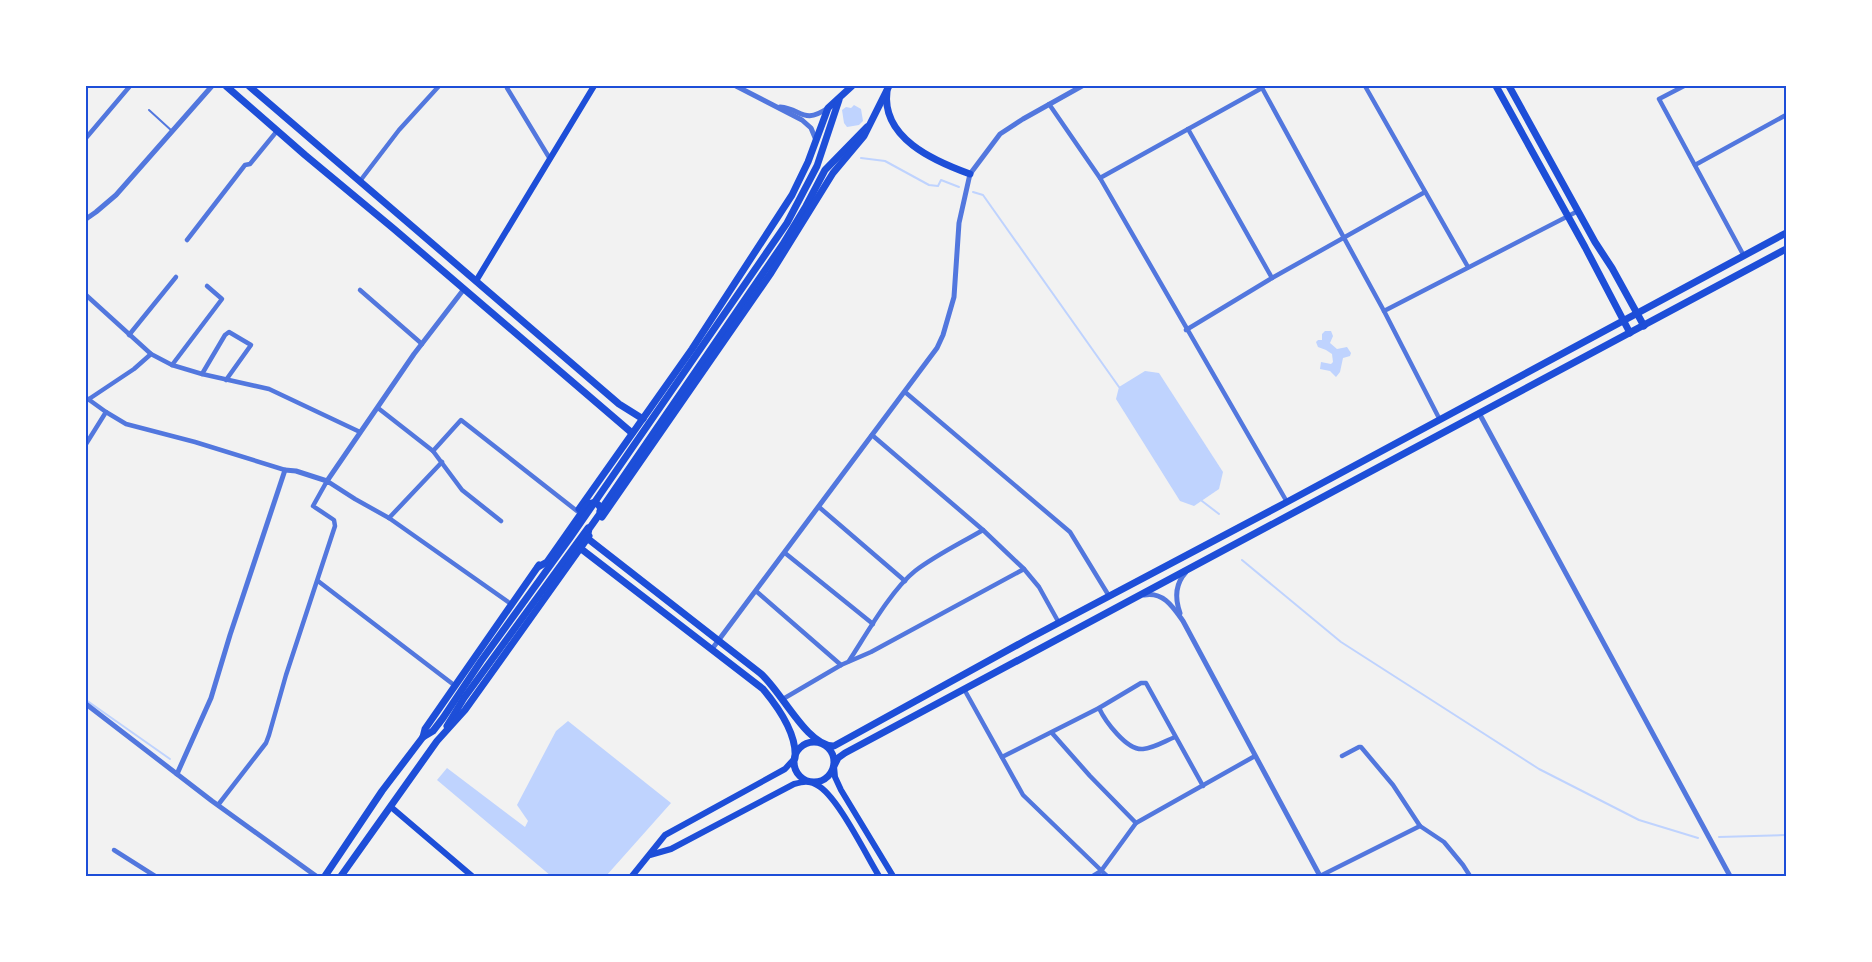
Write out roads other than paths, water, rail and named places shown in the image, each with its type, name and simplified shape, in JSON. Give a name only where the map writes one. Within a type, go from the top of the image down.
[{"type":"main road","points":[[226,86],[632,433],[659,435]]},
{"type":"main road","points":[[249,86],[619,404],[643,419],[650,448]]},
{"type":"main road","points":[[476,282],[594,86]]},
{"type":"main road","points":[[423,737],[425,729],[454,685],[708,324],[797,186],[828,108],[852,86]]},
{"type":"main road","points":[[1496,86],[1630,333]]},
{"type":"main road","points":[[1509,86],[1644,326]]},
{"type":"main road","points":[[437,741],[465,710],[726,339],[800,229],[833,173],[859,145],[888,87]]},
{"type":"main road","points":[[888,87],[887,104],[896,131],[942,163],[970,174]]},
{"type":"main road","points":[[341,876],[437,741],[461,697],[787,223],[817,166],[840,98]]},
{"type":"main road","points":[[325,876],[382,791],[423,737],[433,731],[461,697],[583,534],[788,236],[825,170],[872,121]]},
{"type":"main road","points":[[632,876],[665,835],[785,769],[806,744],[812,742],[834,746],[1030,638],[1624,322],[1786,233]]},
{"type":"main road","points":[[650,855],[671,849],[790,786],[820,782],[833,771],[836,760],[844,753],[1786,249]]},
{"type":"main road","points":[[708,324],[701,342],[689,361],[688,365],[691,369],[695,371],[700,369],[712,352],[726,339]]},
{"type":"main road","points":[[1388,448],[1394,458]]},
{"type":"main road","points":[[538,567],[547,562],[589,504],[597,503],[601,512],[587,538]]},
{"type":"main road","points":[[587,538],[766,677],[808,734],[832,753],[841,790],[893,876]]},
{"type":"main road","points":[[580,548],[767,694],[792,739],[795,764],[799,775],[824,789],[834,800],[879,876]]},
{"type":"main road","points":[[1030,638],[1037,650]]},
{"type":"main road","points":[[391,807],[472,876]]},
{"type":"street","points":[[86,138],[130,86]]},
{"type":"street","points":[[86,219],[116,195],[212,86]]},
{"type":"street","points":[[360,181],[399,130],[439,86]]},
{"type":"street","points":[[508,86],[507,88],[550,159]]},
{"type":"street","points":[[736,86],[806,123],[814,133],[816,142]]},
{"type":"street","points":[[712,649],[937,348],[954,297],[960,223],[970,174],[1000,134],[1082,86]]},
{"type":"street","points":[[1365,86],[1468,267]]},
{"type":"street","points":[[1684,86],[1659,99],[1744,256]]},
{"type":"street","points":[[1100,178],[1261,87],[1384,311],[1440,420]]},
{"type":"street","points":[[1048,104],[1100,178],[1287,502]]},
{"type":"street","points":[[778,107],[808,116],[828,108]]},
{"type":"street","points":[[1695,165],[1786,115]]},
{"type":"street","points":[[1188,129],[1272,278]]},
{"type":"street","points":[[187,240],[245,165],[250,164],[277,131]]},
{"type":"street","points":[[1186,330],[1272,278],[1425,192]]},
{"type":"street","points":[[1384,311],[1578,211]]},
{"type":"street","points":[[129,335],[176,277]]},
{"type":"street","points":[[172,365],[222,299],[207,286]]},
{"type":"street","points":[[218,805],[266,743],[318,580],[335,523],[334,520],[314,508],[313,503],[422,344],[464,289]]},
{"type":"street","points":[[360,290],[422,344]]},
{"type":"street","points":[[86,295],[151,354],[172,365],[270,389],[360,432]]},
{"type":"street","points":[[202,374],[229,332],[251,345],[226,380]]},
{"type":"street","points":[[151,354],[134,369],[87,400],[126,424],[327,480],[389,518],[511,604]]},
{"type":"street","points":[[905,392],[1070,532],[1109,596]]},
{"type":"street","points":[[378,408],[433,451],[462,490],[501,521]]},
{"type":"street","points":[[86,444],[106,412]]},
{"type":"street","points":[[1479,413],[1730,876]]},
{"type":"street","points":[[433,451],[461,420],[577,511]]},
{"type":"street","points":[[872,435],[983,530],[1024,569],[1039,587],[1059,623]]},
{"type":"street","points":[[389,518],[442,462]]},
{"type":"street","points":[[177,774],[211,698],[285,470]]},
{"type":"street","points":[[819,507],[905,581]]},
{"type":"street","points":[[849,661],[905,581],[915,572],[983,530]]},
{"type":"street","points":[[785,552],[873,624]]},
{"type":"street","points":[[783,699],[841,665],[871,652],[1024,569]]},
{"type":"street","points":[[1183,621],[1178,606],[1177,588],[1179,580],[1187,571]]},
{"type":"street","points":[[318,580],[454,685]]},
{"type":"street","points":[[756,591],[841,665]]},
{"type":"street","points":[[1142,595],[1154,594],[1164,599],[1183,621],[1320,876],[1420,826]]},
{"type":"street","points":[[1002,757],[1099,708],[1141,683],[1146,683],[1203,786]]},
{"type":"street","points":[[964,689],[1023,795],[1107,876]]},
{"type":"street","points":[[86,704],[218,805],[316,876]]},
{"type":"street","points":[[1099,708],[1105,720],[1133,748],[1142,749],[1175,737]]},
{"type":"street","points":[[1052,733],[1136,823]]},
{"type":"street","points":[[1342,756],[1361,747],[1393,785],[1420,826],[1444,842],[1470,876]]},
{"type":"street","points":[[1093,876],[1101,871],[1136,823],[1255,756]]},
{"type":"street","points":[[114,850],[155,876]]},
{"type":"lane","points":[[149,110],[172,131]]},
{"type":"water","points":[[854,105],[861,109],[863,121],[859,125],[847,127],[842,110]]},
{"type":"water","points":[[1325,331],[1331,331],[1333,336],[1330,343],[1337,349],[1347,347],[1351,353],[1350,356],[1343,358],[1340,372],[1336,377],[1330,371],[1320,369],[1321,362],[1331,364],[1333,362],[1332,354],[1318,347],[1316,342],[1322,340],[1322,334]]},
{"type":"water","points":[[1145,371],[1159,373],[1223,472],[1219,489],[1194,506],[1180,501],[1116,399],[1119,387]]},
{"type":"water","points":[[568,721],[671,803],[606,876],[551,876],[437,780],[447,768],[525,827],[528,821],[517,805],[556,731]]},
{"type":"waterway","points":[[861,158],[885,161],[929,185],[938,186],[941,180],[959,187]]},
{"type":"waterway","points":[[973,192],[983,195],[1119,387]]},
{"type":"waterway","points":[[1202,501],[1219,514]]},
{"type":"waterway","points":[[1242,560],[1341,642],[1539,769],[1639,820],[1698,838]]},
{"type":"waterway","points":[[86,700],[170,759]]},
{"type":"waterway","points":[[1719,837],[1786,835]]}]
